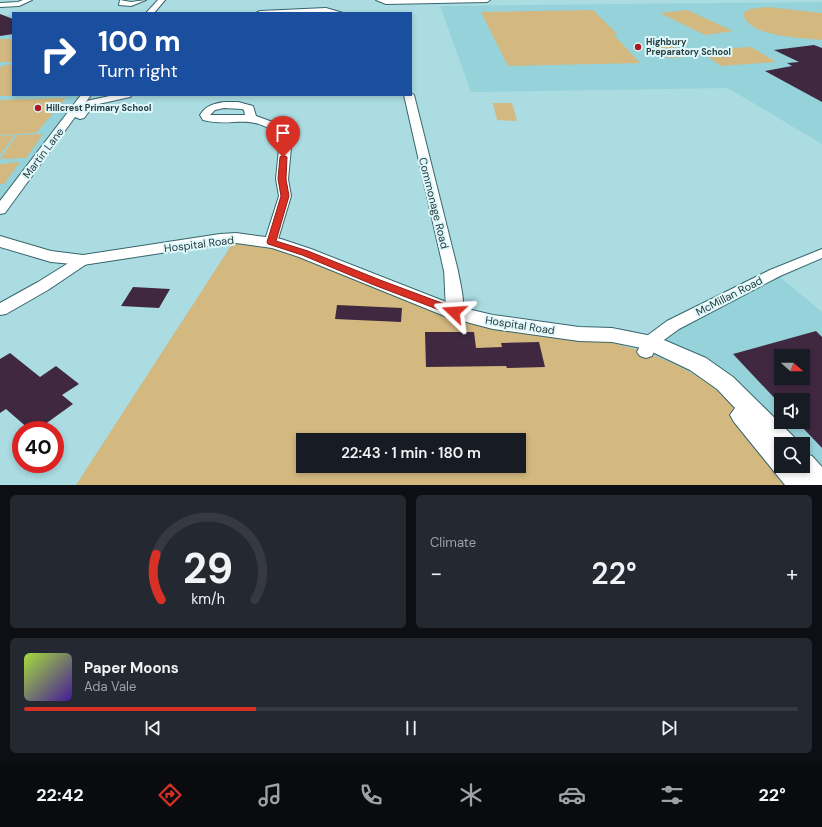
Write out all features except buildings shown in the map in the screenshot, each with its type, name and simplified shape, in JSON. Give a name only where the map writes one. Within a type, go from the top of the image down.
[{"type":"street","points":[[0,5],[19,4],[29,0]]},
{"type":"street","points":[[123,0],[122,3],[128,4],[143,0]]},
{"type":"street","points":[[151,12],[162,0]]},
{"type":"street","points":[[383,1],[487,0]]},
{"type":"street","points":[[383,1],[390,12]]},
{"type":"street","points":[[282,12],[326,10],[335,12]]},
{"type":"street","name":"Martin Lane","points":[[0,210],[85,96]]},
{"type":"street","points":[[67,121],[77,119],[91,103],[122,96]]},
{"type":"street","name":"Commonage Road","points":[[409,96],[451,271],[454,294],[454,312]]},
{"type":"street","points":[[251,117],[279,129],[283,133],[285,140],[282,179],[285,196],[271,242]]},
{"type":"street","name":"Hospital Road","points":[[0,241],[48,257],[83,260],[220,239],[236,238],[271,242],[305,253],[377,283],[454,312],[493,322],[579,334],[612,335],[698,364],[725,383],[778,437]]},
{"type":"street","name":"McMillan Road","points":[[648,347],[673,325],[775,273],[822,253]]},
{"type":"street","points":[[0,310],[43,286],[83,260]]},
{"type":"street","name":"Hospital Road","points":[[648,347],[710,385],[731,401],[774,453]]},
{"type":"street","points":[[810,472],[822,485]]},
{"type":"street","points":[[791,473],[801,485]]},
{"type":"shaded area","name":"Highbury Preparatory School","points":[[822,2],[822,144],[728,88],[471,92],[440,6]]},
{"type":"shaded area","points":[[767,7],[822,13],[822,40],[789,37],[764,32],[746,21],[743,13],[750,9]]},
{"type":"shaded area","points":[[593,10],[617,34],[614,35],[640,63],[508,66],[481,12]]},
{"type":"shaded area","points":[[687,10],[733,31],[705,35],[660,13]]},
{"type":"shaded area","name":"Hillcrest Primary School","points":[[0,15],[12,15],[12,96],[85,96],[0,210]]},
{"type":"shaded area","points":[[0,39],[12,39],[12,62],[0,62]]},
{"type":"shaded area","points":[[665,42],[669,43],[688,57],[668,58],[650,44]]},
{"type":"shaded area","points":[[751,47],[776,62],[721,66],[698,50]]},
{"type":"shaded area","points":[[3,65],[12,65],[12,96],[0,96],[0,68]]},
{"type":"shaded area","points":[[66,98],[36,133],[0,135],[0,100]]},
{"type":"shaded area","points":[[493,103],[512,103],[517,121],[497,120]]},
{"type":"shaded area","points":[[43,134],[26,158],[0,159],[17,135]]},
{"type":"shaded area","points":[[15,135],[0,155],[0,136]]},
{"type":"shaded area","points":[[20,162],[4,184],[0,184],[0,164]]},
{"type":"shaded area","points":[[236,238],[255,240],[454,312],[609,342],[646,352],[681,367],[705,381],[731,401],[774,457],[774,473],[788,473],[801,485],[76,485]]},
{"type":"shaded area","points":[[775,273],[822,312],[822,485],[810,473],[810,437],[774,437],[774,439],[646,352],[650,342]]},
{"type":"place","name":"Highbury Preparatory School","points":[[638,47]]},
{"type":"place","name":"Hillcrest Primary School","points":[[38,108]]},
{"type":"route","points":[[283,157],[282,179],[285,196],[284,204],[271,242],[305,253],[377,283],[454,312]]}]
